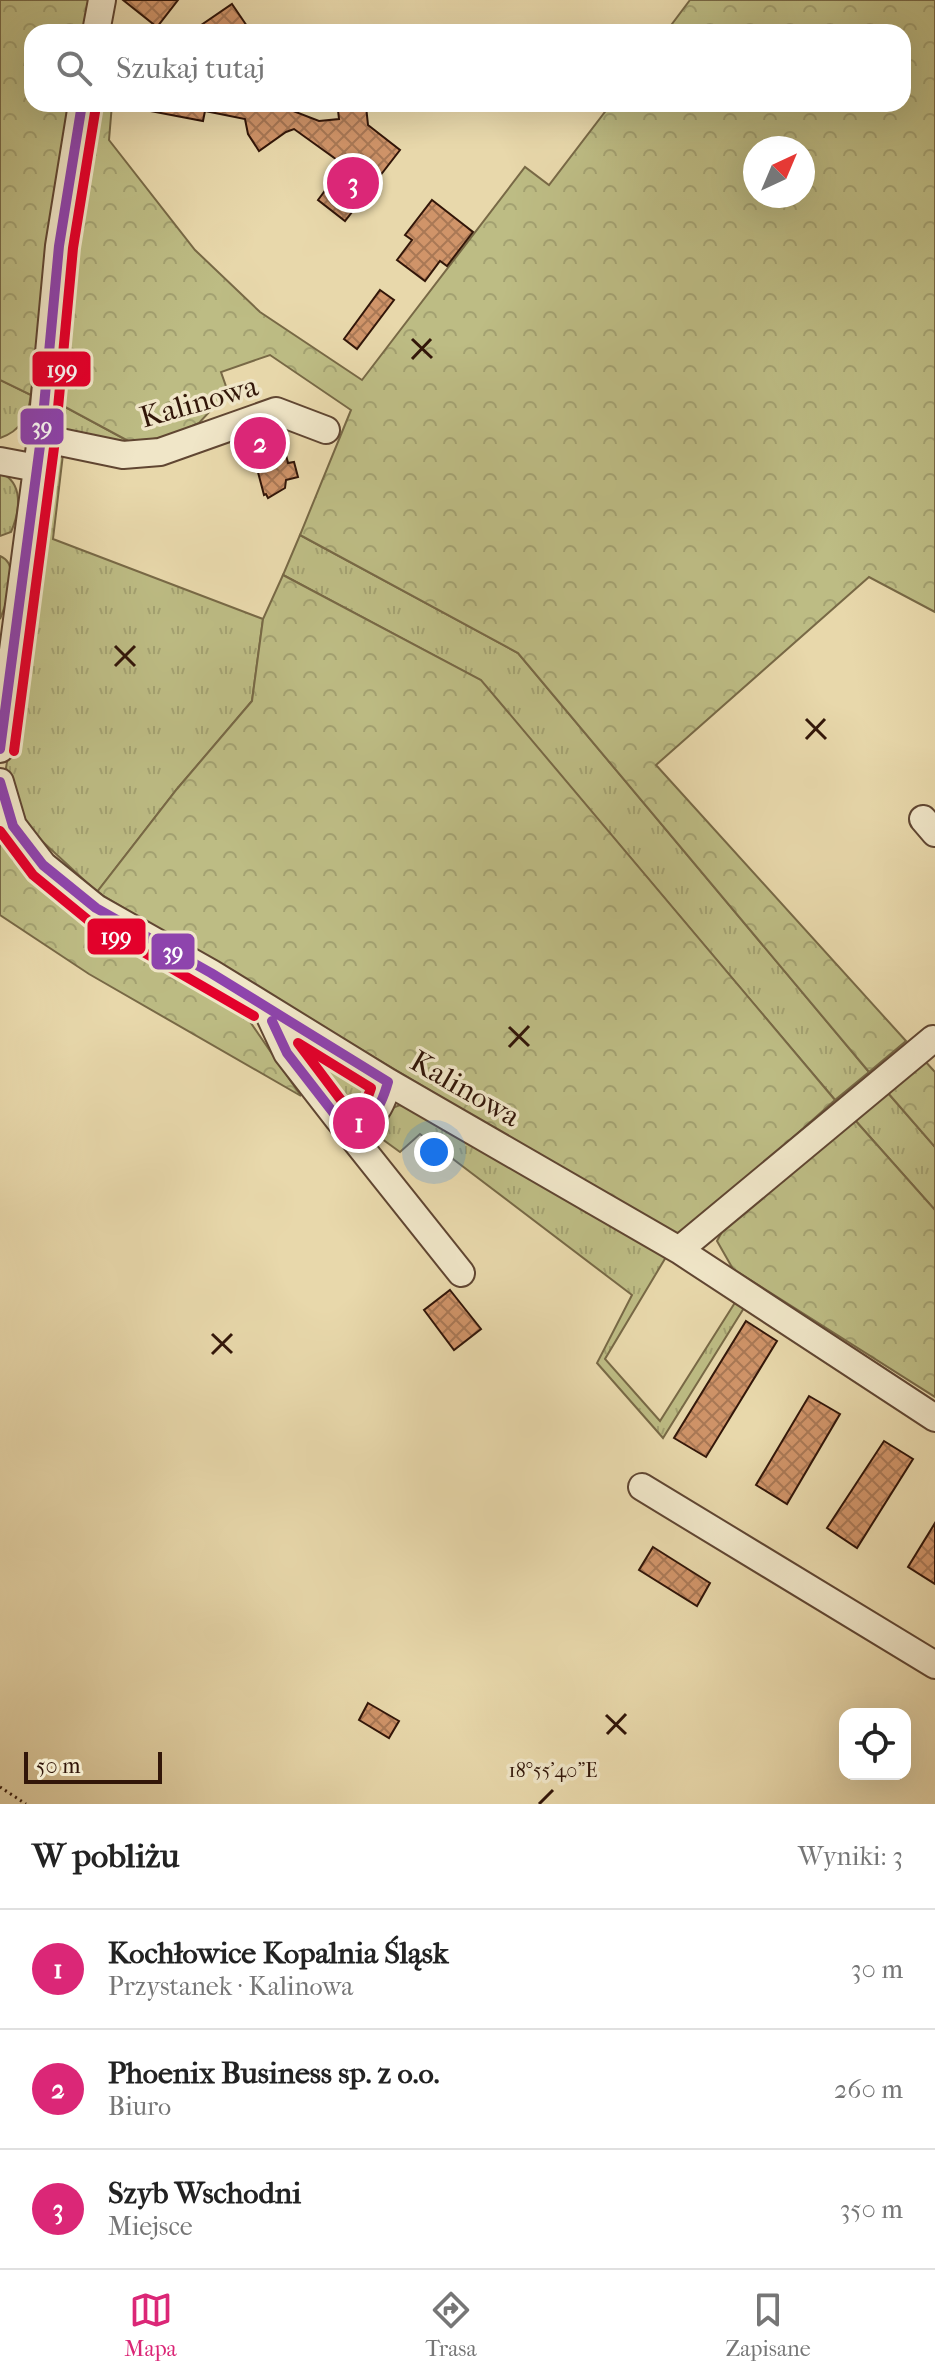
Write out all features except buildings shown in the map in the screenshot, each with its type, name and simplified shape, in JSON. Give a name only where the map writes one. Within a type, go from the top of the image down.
[{"type":"street","points":[[98,24],[102,0]]},
{"type":"street","points":[[0,749],[8,634],[37,468],[59,246],[81,112]]},
{"type":"street","name":"Kalinowa","points":[[41,438],[123,455],[160,452],[276,411],[326,430]]},
{"type":"street","points":[[0,461],[37,468]]},
{"type":"street","name":"Kalinowa","points":[[0,782],[13,826],[43,865],[96,908],[679,1250],[935,1418]]},
{"type":"street","points":[[266,1008],[287,1053],[461,1273]]},
{"type":"street","points":[[679,1250],[933,1039],[935,1041]]},
{"type":"street","points":[[339,1120],[349,1124],[365,1122],[374,1115],[388,1082]]},
{"type":"street","points":[[642,1487],[935,1665]]},
{"type":"path","points":[[0,1787],[26,1804]]},
{"type":"green space","points":[[0,0],[90,0],[86,24],[24,24],[24,112],[70,112],[52,218],[31,395],[0,380]]},
{"type":"green space","points":[[690,0],[935,0],[935,612],[869,577],[656,765],[906,1041],[869,1072],[518,653],[300,535],[351,410],[270,355],[221,372],[228,392],[199,423],[169,436],[132,443],[54,401],[64,247],[89,112],[111,112],[109,140],[195,250],[260,312],[362,380],[525,167],[549,185],[605,112],[911,112],[911,24],[672,24]]},
{"type":"green space","points":[[0,380],[31,395],[22,422],[0,438]]},
{"type":"green space","points":[[54,401],[132,443],[123,445],[50,433]]},
{"type":"green space","points":[[49,451],[63,454],[53,539],[263,619],[252,701],[177,789],[97,892],[29,829],[6,768],[43,537]]},
{"type":"green space","points":[[0,473],[13,483],[18,506],[11,532],[0,536]]},
{"type":"green space","points":[[300,535],[518,653],[869,1072],[835,1100],[480,680],[283,575]]},
{"type":"green space","points":[[0,556],[7,561],[12,575],[0,619]]},
{"type":"green space","points":[[283,575],[481,680],[835,1100],[679,1239],[97,892],[177,789],[252,701],[263,619]]},
{"type":"green space","points":[[0,828],[13,860],[96,924],[242,1010],[301,1096],[89,974],[0,915]]},
{"type":"green space","points":[[307,1043],[368,1083],[371,1088],[369,1097],[361,1107],[348,1109],[297,1052],[300,1045]]},
{"type":"green space","points":[[924,1060],[935,1072],[935,1147],[888,1093]]},
{"type":"green space","points":[[888,1093],[935,1147],[935,1210],[854,1119]]},
{"type":"green space","points":[[400,1105],[410,1106],[666,1257],[605,1359],[660,1421],[736,1301],[744,1308],[663,1438],[597,1363],[632,1295],[420,1134],[400,1152],[382,1139],[373,1144],[381,1120]]},
{"type":"green space","points":[[854,1119],[935,1210],[935,1397],[733,1269],[717,1241],[728,1221]]},
{"type":"transit line","name":"39","points":[[0,749],[41,438],[59,246],[81,112]]},
{"type":"transit line","name":"199","points":[[14,751],[55,440],[73,248],[95,112]]},
{"type":"transit line","name":"39","points":[[0,782],[13,826],[43,865],[96,908],[211,973],[388,1082]]},
{"type":"transit line","name":"199","points":[[0,831],[33,875],[88,920],[254,1016]]},
{"type":"transit line","name":"39","points":[[272,1021],[287,1053],[339,1120],[359,1122],[372,1115],[388,1082]]},
{"type":"transit line","name":"199","points":[[298,1043],[371,1088],[363,1104],[357,1108],[347,1108],[298,1043]]},
{"type":"place","name":"Szyb Wschodni","points":[[353,183]]},
{"type":"place","name":"Phoenix Business sp. z o.o.","points":[[260,443]]},
{"type":"place","name":"Kochłowice Kopalnia Śląsk","points":[[359,1123]]}]
